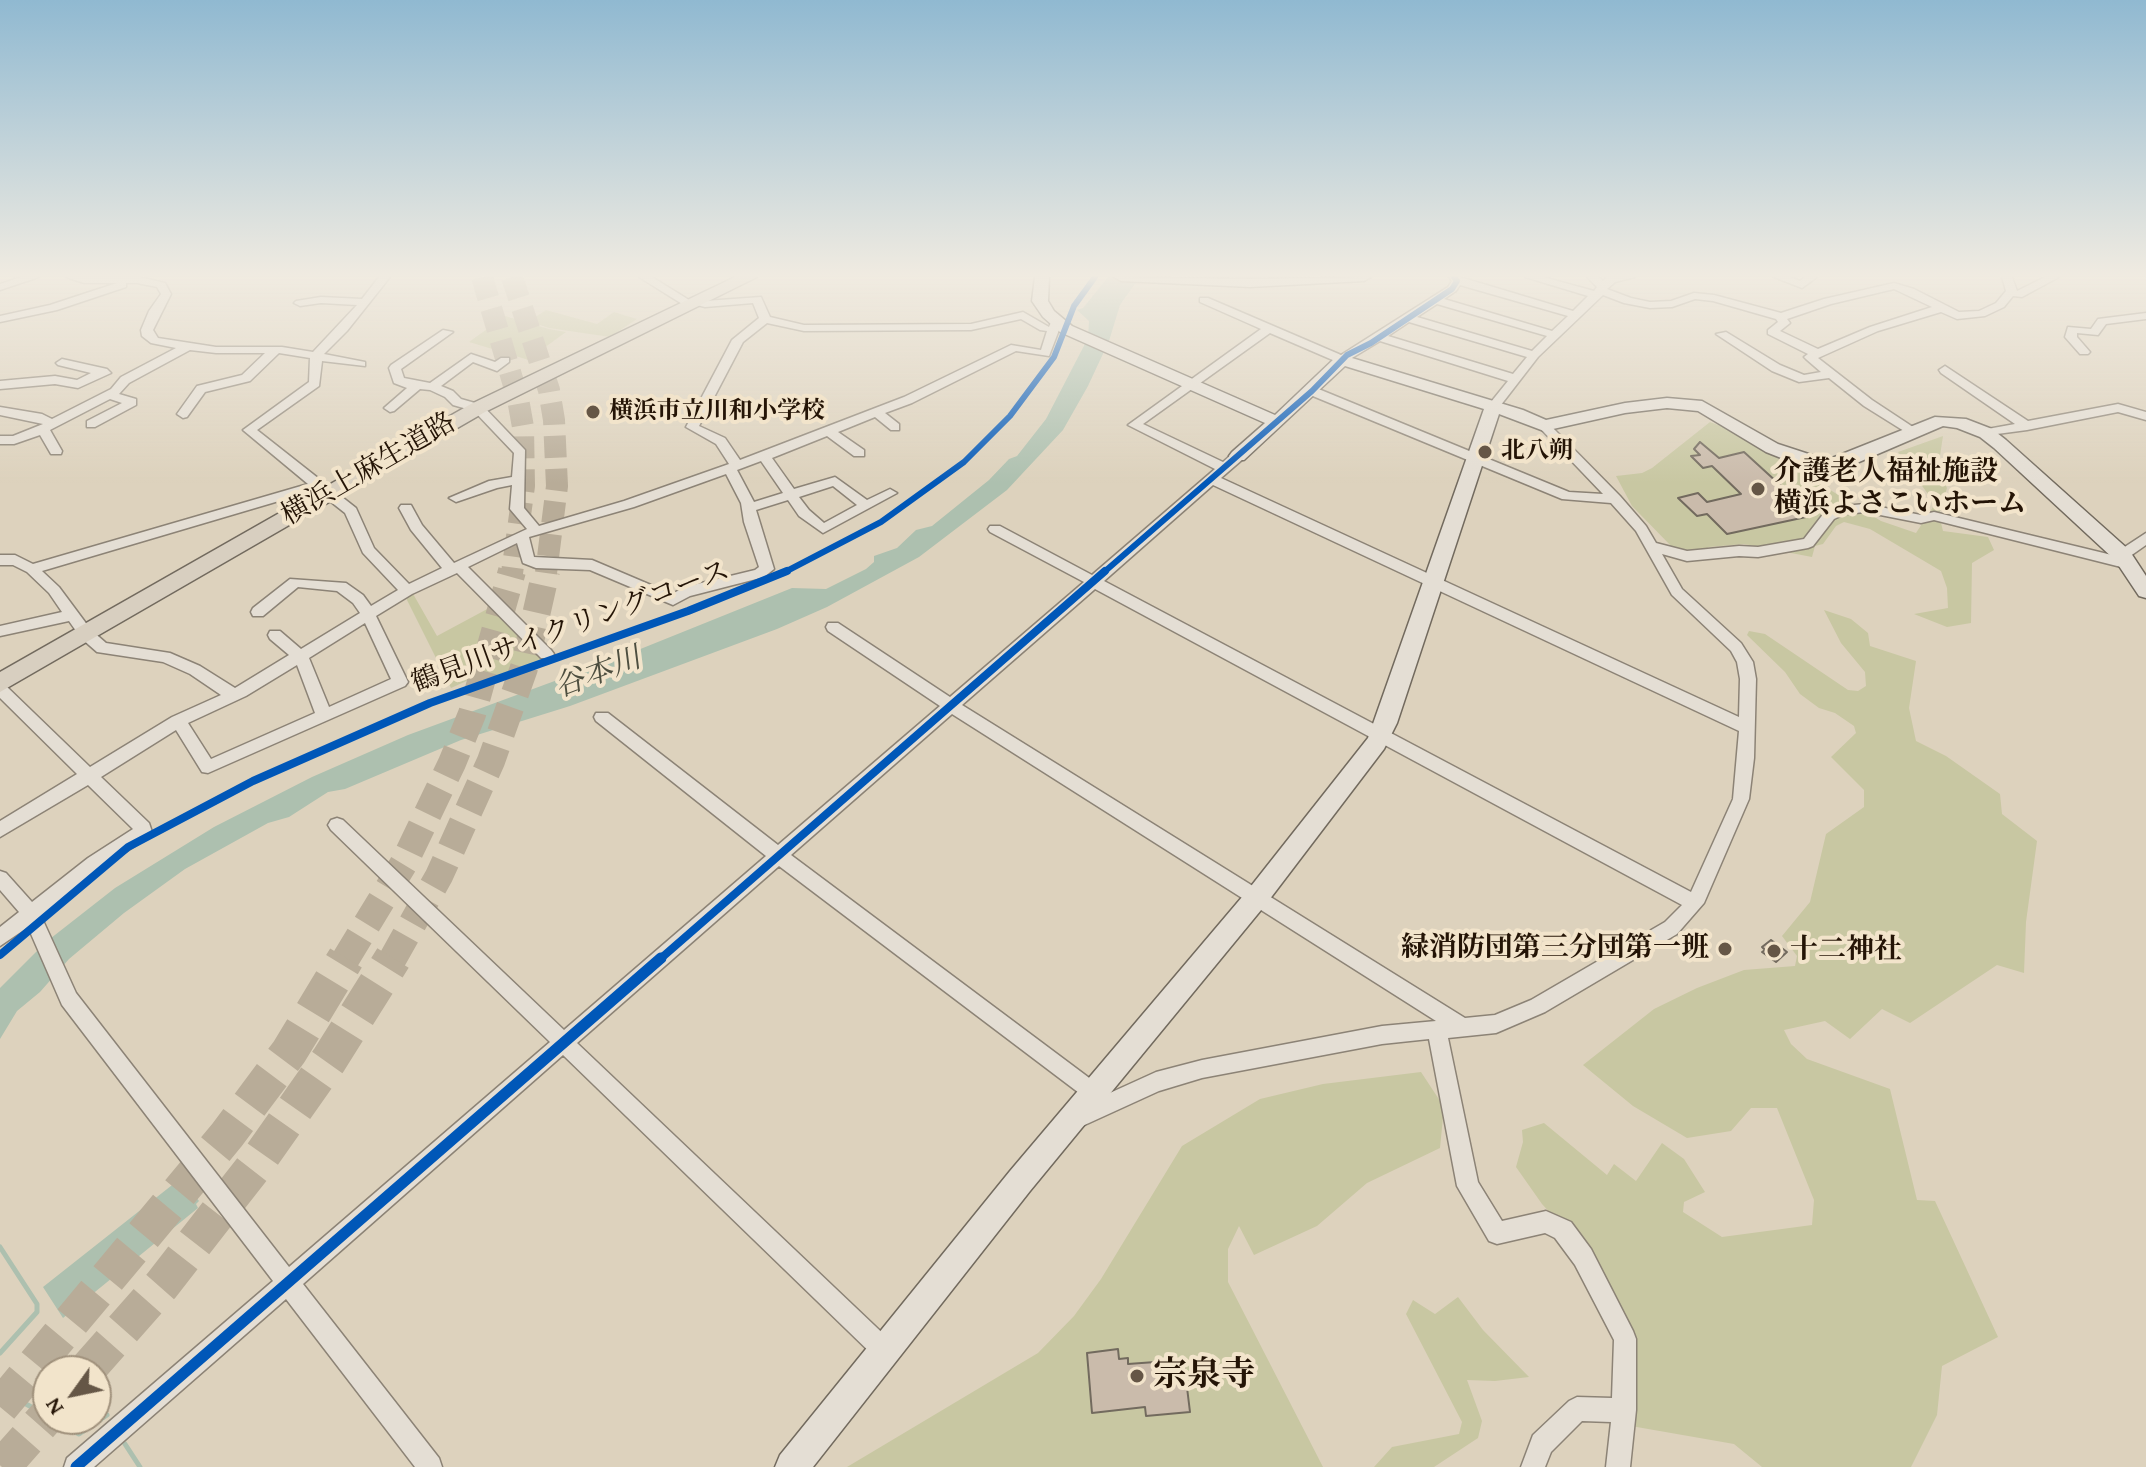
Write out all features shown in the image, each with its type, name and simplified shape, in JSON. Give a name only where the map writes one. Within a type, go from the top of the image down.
[{"type":"main road","name":"横浜上麻生道路","points":[[0,686],[323,489],[604,345]]},
{"type":"street","points":[[178,345],[276,350],[361,364]]},
{"type":"street","points":[[326,345],[316,355],[315,383],[249,430],[351,511],[368,550],[407,591]]},
{"type":"street","points":[[428,345],[395,368],[401,382],[432,387],[449,394],[457,402],[478,408],[520,453],[517,509],[529,532],[528,560],[592,565],[673,600],[685,592],[759,574],[767,569],[749,508],[721,441],[692,427],[735,345]]},
{"type":"street","points":[[0,830],[178,721],[301,657],[407,591],[529,532],[629,504],[877,413],[1015,347],[1045,354],[1047,345]]},
{"type":"street","points":[[1097,345],[1277,422]]},
{"type":"street","points":[[1231,462],[1134,425],[1244,345]]},
{"type":"street","points":[[1073,1120],[1156,1082],[1202,1069],[1307,1047],[1496,1024],[1538,1006],[1671,928],[1695,903],[1741,799],[1746,758],[1748,679],[1745,662],[1736,647],[1677,592],[1651,546],[1615,499],[1544,426],[1342,360],[1309,345]]},
{"type":"street","points":[[76,1467],[1212,479],[1312,391],[1342,360],[1366,345]]},
{"type":"street","points":[[1407,345],[1515,379]]},
{"type":"street","points":[[1502,345],[1534,355]]},
{"type":"street","points":[[792,1467],[1020,1181],[1257,897],[1342,790],[1381,734],[1493,407],[1544,345]]},
{"type":"street","points":[[1740,345],[1776,368],[1803,379],[1829,374]]},
{"type":"street","points":[[1800,345],[1816,353]]},
{"type":"street","points":[[1834,345],[1810,357],[1829,374],[1912,432]]},
{"type":"street","points":[[2078,345],[2084,352]]},
{"type":"street","points":[[0,440],[14,440],[109,395],[125,380],[186,347]]},
{"type":"street","points":[[183,414],[201,389],[246,378],[276,350]]},
{"type":"street","points":[[432,387],[471,358],[497,367],[505,360]]},
{"type":"street","points":[[62,363],[125,380]]},
{"type":"street","points":[[1930,370],[1951,369],[2027,426]]},
{"type":"street","points":[[0,385],[55,380],[78,384],[103,372]]},
{"type":"street","points":[[390,408],[417,386]]},
{"type":"street","points":[[1312,391],[1567,496],[1615,499]]},
{"type":"street","points":[[91,424],[132,402],[109,395]]},
{"type":"street","points":[[1544,426],[1625,408],[1681,403],[1702,406],[1724,416],[1772,448],[1805,461],[1827,465],[1846,461],[1941,421],[1969,426],[1986,433],[2123,559],[2146,591]]},
{"type":"street","points":[[1986,433],[2118,408],[2146,416]]},
{"type":"street","points":[[0,411],[42,418],[56,451]]},
{"type":"street","points":[[877,413],[895,427]]},
{"type":"street","points":[[829,431],[859,453]]},
{"type":"street","points":[[764,456],[804,513],[823,529],[890,493]]},
{"type":"street","points":[[1212,479],[1746,727]]},
{"type":"street","points":[[456,497],[494,484],[518,480]]},
{"type":"street","points":[[749,508],[835,481],[865,505]]},
{"type":"street","points":[[32,569],[323,489]]},
{"type":"street","points":[[406,508],[416,527],[546,654]]},
{"type":"street","points":[[1651,546],[1687,556],[1758,552],[1808,543],[1829,516],[1843,510],[1865,508],[1921,519],[1934,516],[2123,559]]},
{"type":"street","points":[[995,529],[1695,903]]},
{"type":"street","points":[[2123,559],[2146,538]]},
{"type":"street","points":[[0,560],[15,560],[32,569],[54,590],[86,634],[102,648],[165,657],[195,670],[232,694]]},
{"type":"street","points":[[178,721],[208,767],[400,682],[368,614],[358,599],[341,586],[295,582],[258,612]]},
{"type":"street","points":[[0,631],[72,615]]},
{"type":"street","points":[[833,627],[952,706],[1464,1028]]},
{"type":"street","points":[[276,635],[301,657],[324,715]]},
{"type":"street","points":[[0,686],[87,776],[140,824],[143,832],[94,863],[0,938]]},
{"type":"street","points":[[602,717],[778,855],[1093,1093]]},
{"type":"street","points":[[337,825],[886,1352]]},
{"type":"street","points":[[0,878],[31,915],[69,999],[430,1467]]},
{"type":"street","points":[[1437,1031],[1468,1186],[1497,1233],[1546,1222],[1563,1230],[1583,1257],[1625,1339],[1624,1410],[1618,1467]]},
{"type":"street","points":[[1533,1467],[1542,1444],[1577,1409],[1624,1410]]},
{"type":"green space","points":[[480,345],[548,345],[540,351],[545,354],[532,361]]},
{"type":"green space","points":[[1710,422],[1732,430],[1881,521],[1916,533],[1935,504],[1898,452],[1943,436],[1938,469],[1947,488],[1939,515],[1943,531],[1988,537],[1994,550],[1972,563],[1971,623],[1947,627],[1914,614],[1948,608],[1947,588],[1941,571],[1870,529],[1844,522],[1836,526],[1823,544],[1815,546],[1812,557],[1744,544],[1709,547],[1697,553],[1674,549],[1632,506],[1616,476],[1642,473],[1652,468]]},
{"type":"green space","points":[[412,592],[437,636],[491,607],[539,653],[542,661],[486,680],[482,674],[451,688],[405,596]]},
{"type":"green space","points":[[1824,610],[1851,619],[1868,633],[1870,646],[1916,661],[1909,708],[1916,741],[1946,756],[2000,794],[2002,814],[2037,841],[2026,922],[2024,973],[1997,965],[1910,1023],[1882,1009],[1850,1039],[1825,1021],[1784,1030],[1791,1044],[1807,1059],[1890,1089],[1917,1200],[1935,1201],[1998,1337],[1942,1366],[1937,1415],[1911,1467],[1762,1467],[1734,1444],[1631,1426],[1628,1337],[1591,1258],[1542,1204],[1516,1167],[1523,1142],[1522,1130],[1544,1123],[1607,1175],[1614,1164],[1636,1181],[1662,1143],[1684,1159],[1705,1192],[1684,1202],[1683,1212],[1722,1237],[1812,1225],[1814,1200],[1777,1108],[1751,1108],[1731,1131],[1687,1138],[1633,1106],[1583,1065],[1654,1009],[1697,988],[1744,970],[1795,966],[1797,956],[1782,936],[1810,902],[1826,834],[1864,807],[1864,790],[1831,757],[1856,733],[1854,726],[1800,694],[1785,672],[1747,635],[1749,631],[1765,634],[1848,690],[1858,691],[1866,686],[1865,672],[1841,643]]},
{"type":"green space","points":[[1421,1072],[1444,1107],[1440,1148],[1367,1183],[1317,1226],[1254,1255],[1239,1226],[1228,1249],[1228,1282],[1323,1467],[847,1467],[1038,1353],[1074,1316],[1101,1279],[1182,1146],[1260,1099],[1323,1084]]},
{"type":"green space","points":[[1458,1297],[1483,1330],[1529,1377],[1467,1380],[1482,1421],[1478,1438],[1434,1467],[1374,1467],[1392,1447],[1459,1434],[1462,1422],[1406,1314],[1413,1300],[1435,1314]]},
{"type":"water","name":"谷本川","points":[[1084,345],[1107,345],[1063,430],[1007,490],[919,557],[827,607],[777,629],[570,706],[461,740],[345,789],[328,792],[289,817],[268,823],[185,869],[124,913],[69,959],[40,992],[17,1011],[0,1039],[0,988],[46,942],[115,888],[214,827],[312,777],[408,735],[628,654],[792,588],[826,589],[866,569],[874,562],[874,556],[897,548],[916,530],[932,526],[989,480],[1009,459],[1017,456],[1046,419]]},
{"type":"water","points":[[181,1178],[199,1201],[196,1204],[198,1208],[63,1318],[43,1287]]},
{"type":"building","name":"介護老人福祉施設 横浜よさこいホーム","points":[[1700,442],[1719,458],[1744,452],[1802,505],[1797,506],[1806,517],[1727,534],[1707,514],[1697,516],[1678,498],[1698,493],[1707,502],[1741,494],[1712,466],[1703,468],[1691,456],[1700,455],[1694,449]]},
{"type":"building","name":"十二神社","points":[[1771,940],[1787,952],[1776,962],[1762,952],[1765,950],[1762,947]]},
{"type":"building","name":"宗泉寺","points":[[1118,1349],[1119,1359],[1128,1358],[1128,1364],[1184,1363],[1190,1412],[1146,1416],[1145,1407],[1092,1413],[1087,1353]]},
{"type":"waterway","points":[[0,1247],[37,1304],[37,1312],[0,1353]]},
{"type":"waterway","points":[[0,1390],[32,1407]]},
{"type":"waterway","points":[[125,1444],[140,1467]]},
{"type":"tunnel","points":[[502,345],[523,427],[524,486],[512,573]]},
{"type":"tunnel","points":[[534,345],[549,390],[554,420],[557,486],[546,573]]},
{"type":"tunnel","points":[[345,960],[404,863],[452,763],[472,714],[512,571]]},
{"type":"tunnel","points":[[392,960],[439,876],[491,761],[524,668],[546,571]]},
{"type":"tunnel","points":[[0,1407],[227,1135],[289,1052],[346,958]]},
{"type":"tunnel","points":[[100,1355],[161,1286],[253,1168],[329,1060],[393,958]]},
{"type":"tunnel","points":[[2,1467],[32,1433]]},
{"type":"cycle path","name":"鶴見川サイクリングコース","points":[[0,955],[128,847],[253,781],[430,703],[688,611],[781,574],[881,522],[964,462],[1010,416],[1054,357],[1059,345]]},
{"type":"cycle path","points":[[76,1467],[1312,391],[1347,355],[1366,345]]},
{"type":"place","name":"横浜市立川和小学校","points":[[593,412]]},
{"type":"place","name":"北八朔","points":[[1485,452]]},
{"type":"place","name":"介護老人福祉施設 横浜よさこいホーム","points":[[1758,489]]},
{"type":"place","name":"緑消防団第三分団第一班","points":[[1725,949]]},
{"type":"place","name":"十二神社","points":[[1774,951]]},
{"type":"place","name":"宗泉寺","points":[[1137,1376]]}]
